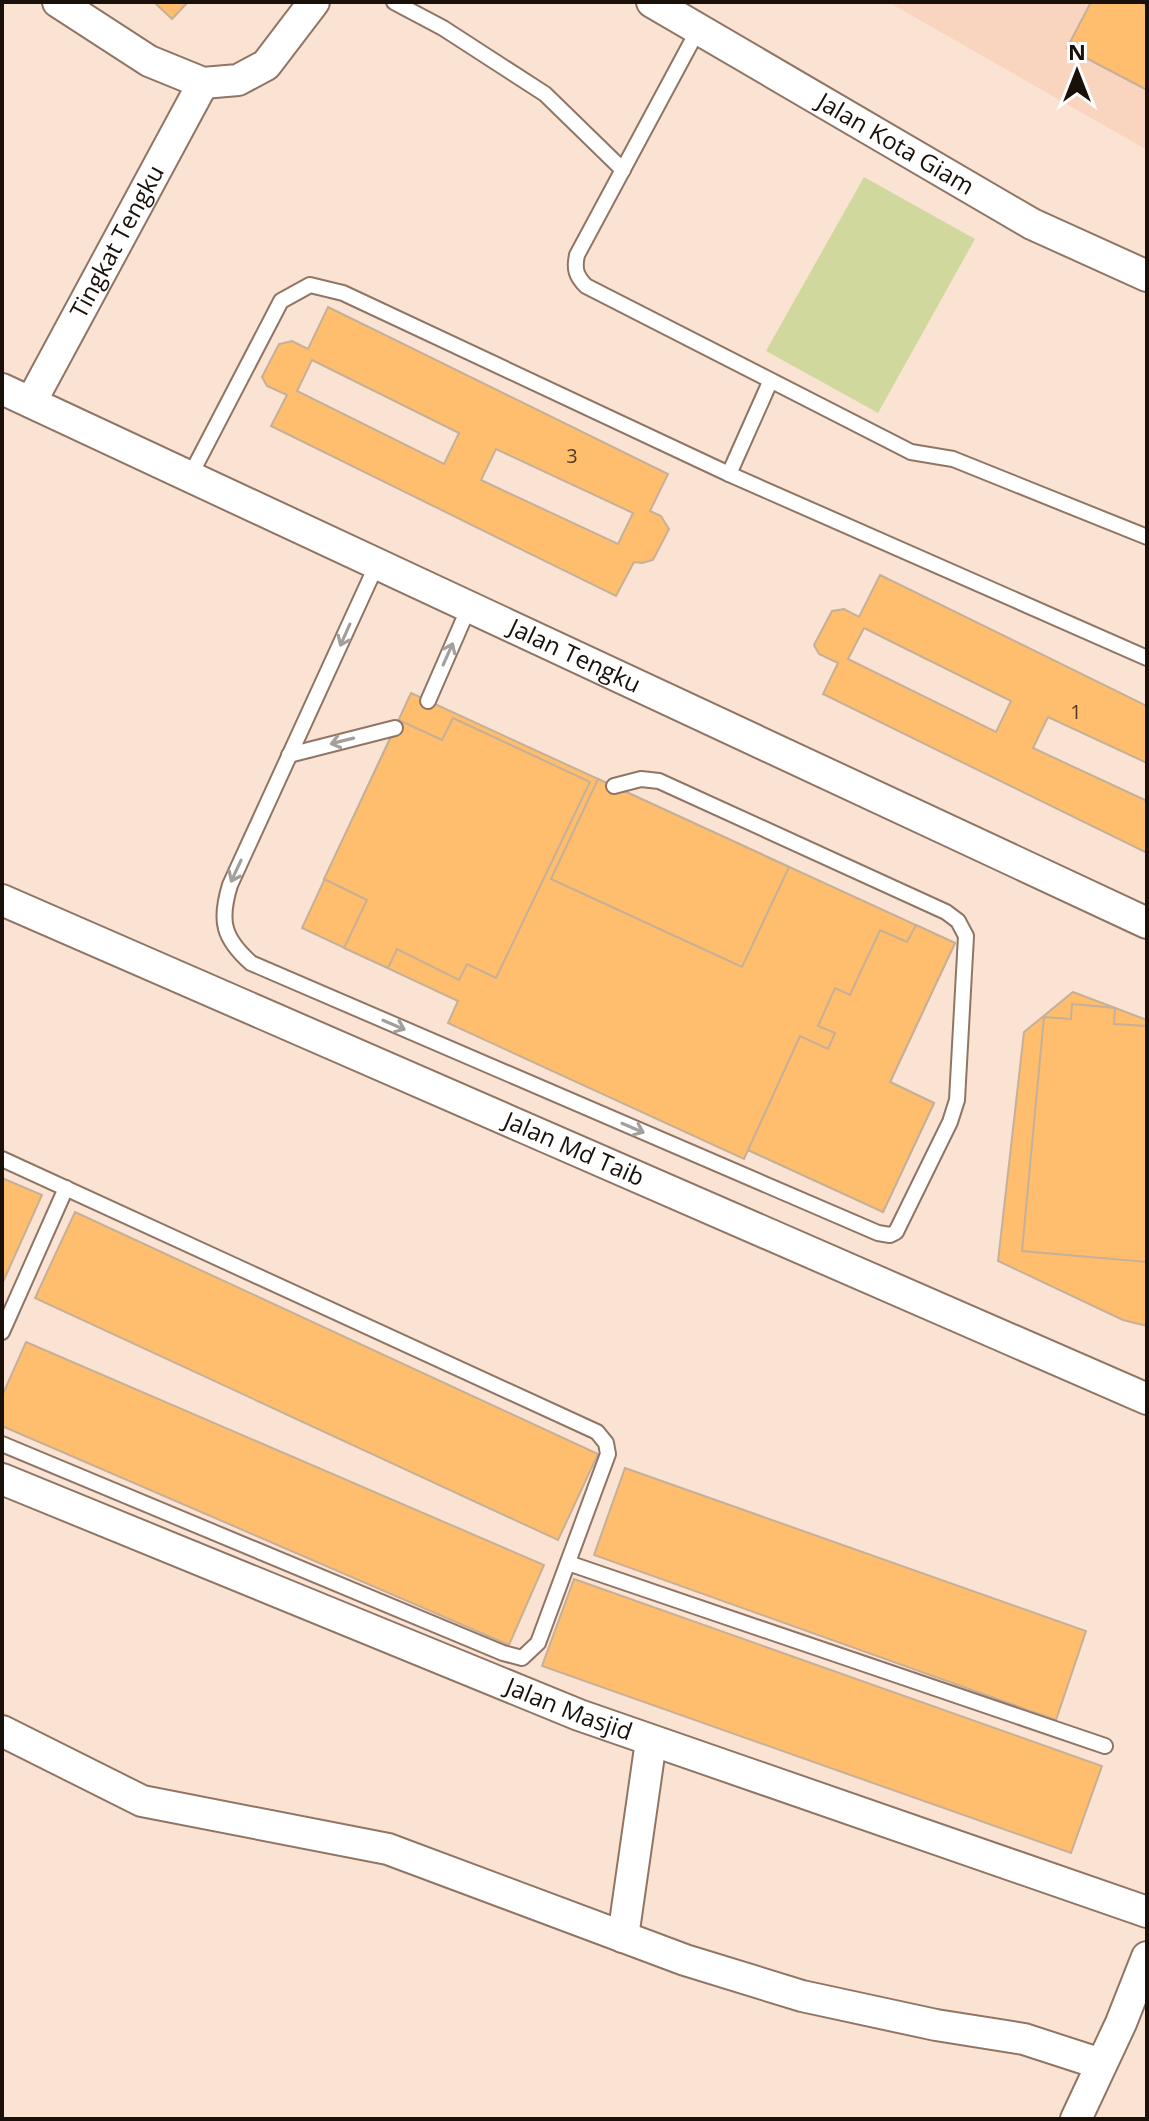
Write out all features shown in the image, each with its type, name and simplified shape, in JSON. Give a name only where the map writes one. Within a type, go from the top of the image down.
[{"type":"street","points":[[58,2],[149,61],[203,83],[238,80],[266,65],[314,2]]},
{"type":"street","name":"Jalan Kota Giam","points":[[652,2],[1032,224],[1147,276]]},
{"type":"street","name":"Tingkat Tengku","points":[[31,402],[203,83]]},
{"type":"street","name":"Jalan Tengku","points":[[2,389],[1147,923]]},
{"type":"street","name":"Jalan Md Taib","points":[[2,900],[1147,1399]]},
{"type":"street","name":"Jalan Masjid","points":[[2,1479],[579,1715],[1147,1912]]},
{"type":"street","points":[[2,1731],[142,1801],[388,1849],[685,1960],[802,1996],[936,2025],[1024,2039],[1101,2064]]},
{"type":"street","points":[[623,1937],[651,1741]]},
{"type":"street","points":[[1076,2119],[1121,2023],[1147,1957]]},
{"type":"lane","points":[[394,2],[443,28],[545,94],[623,170]]},
{"type":"lane","points":[[699,28],[577,255],[574,266],[578,278],[586,286],[911,452],[953,459],[1147,537]]},
{"type":"lane","points":[[190,476],[281,301],[310,285],[343,293],[729,474],[1147,658]]},
{"type":"lane","points":[[729,474],[770,382]]},
{"type":"lane","points":[[377,564],[230,885],[224,903],[224,925],[233,947],[251,963],[878,1233],[890,1235],[896,1232],[950,1122],[957,1100],[966,936],[958,921],[946,912],[659,781],[641,779],[614,786]]},
{"type":"lane","points":[[428,701],[469,607]]},
{"type":"lane","points":[[289,755],[395,728]]},
{"type":"lane","points":[[2,1159],[597,1432],[606,1443],[608,1454],[538,1643],[522,1658],[503,1653],[2,1444]]},
{"type":"lane","points":[[2,1332],[66,1188]]},
{"type":"lane","points":[[568,1563],[1105,1746]]},
{"type":"shaded area","points":[[888,2],[1147,2],[1147,150]]},
{"type":"green space","points":[[864,177],[975,239],[878,413],[766,351]]},
{"type":"building","points":[[154,2],[188,2],[172,19]]},
{"type":"building","points":[[1091,2],[1140,2],[1147,6],[1147,90],[1067,48]]},
{"type":"building","points":[[328,307],[668,474],[650,511],[661,516],[669,529],[653,560],[634,562],[616,596],[271,426],[287,395],[267,386],[262,377],[279,344],[292,341],[308,349]],"holes":[[[312,360],[459,433],[444,464],[297,391]],[[496,449],[633,513],[618,544],[481,480]]]},
{"type":"building","points":[[880,575],[1147,706],[1147,763],[1048,717],[1033,748],[1147,801],[1147,853],[823,694],[838,663],[819,654],[814,645],[832,611],[844,609],[859,617]],"holes":[[[864,628],[1011,701],[996,732],[848,659]]]},
{"type":"building","points":[[411,693],[955,943],[890,1082],[934,1103],[883,1212],[748,1150],[744,1159],[448,1023],[458,1001],[302,928]]},
{"type":"building","points":[[453,718],[590,782],[496,978],[467,964],[459,980],[397,949],[388,968],[344,948],[367,900],[324,879],[399,720],[442,740]]},
{"type":"building","points":[[598,779],[789,867],[742,967],[551,879]]},
{"type":"building","points":[[916,925],[955,943],[890,1082],[934,1103],[883,1212],[748,1150],[800,1036],[828,1049],[835,1033],[818,1026],[835,988],[850,995],[880,930],[907,942]]},
{"type":"building","points":[[1073,992],[1147,1020],[1147,1326],[1123,1320],[998,1261],[1024,1032]]},
{"type":"building","points":[[1072,1004],[1115,1008],[1114,1024],[1147,1026],[1147,1262],[1022,1251],[1044,1017],[1071,1019]]},
{"type":"building","points":[[2,1178],[42,1195],[3,1282],[2,1281]]},
{"type":"building","points":[[75,1212],[598,1454],[558,1540],[35,1298]]},
{"type":"building","points":[[26,1342],[544,1565],[509,1645],[2,1426],[2,1396]]},
{"type":"building","points":[[625,1468],[1086,1631],[1056,1720],[594,1555]]},
{"type":"building","points":[[574,1579],[1102,1766],[1071,1853],[542,1666]]}]
